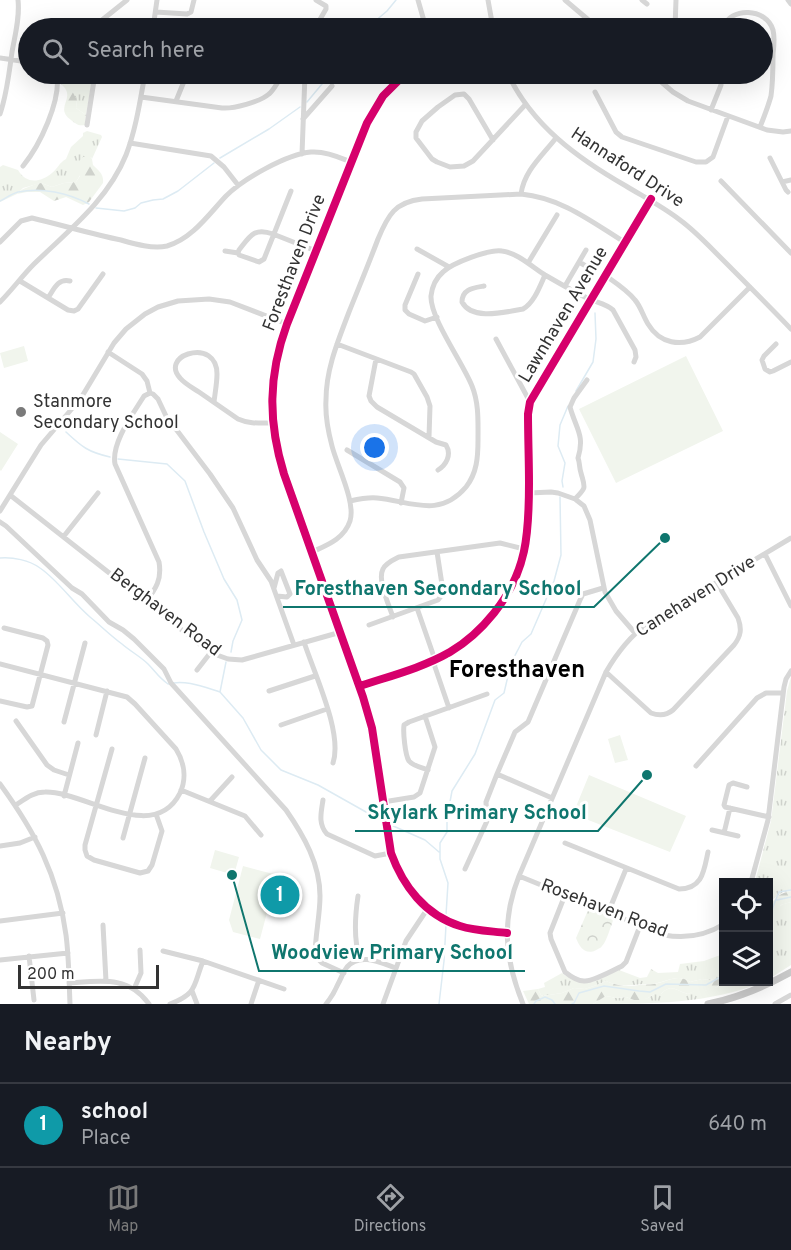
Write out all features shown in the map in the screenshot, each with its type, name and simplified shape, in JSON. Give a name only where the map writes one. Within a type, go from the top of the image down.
[{"type":"main road","points":[[708,1004],[750,993],[791,972]]},
{"type":"street","points":[[0,114],[5,99],[18,17],[18,0]]},
{"type":"street","points":[[104,18],[127,0]]},
{"type":"street","points":[[155,18],[157,0]]},
{"type":"street","points":[[156,12],[189,14],[194,0]]},
{"type":"street","points":[[316,0],[327,9],[321,18]]},
{"type":"street","points":[[418,0],[423,18]]},
{"type":"street","points":[[489,0],[492,18]]},
{"type":"street","points":[[565,0],[586,18]]},
{"type":"street","points":[[675,18],[676,0]]},
{"type":"street","points":[[788,0],[791,4]]},
{"type":"street","points":[[729,18],[745,13],[753,13],[764,18]]},
{"type":"street","points":[[773,32],[773,57]]},
{"type":"street","points":[[0,58],[18,61]]},
{"type":"street","points":[[23,166],[30,158],[50,116],[57,84]]},
{"type":"street","points":[[87,125],[93,84]]},
{"type":"street","points":[[0,302],[106,191],[130,143],[143,84]]},
{"type":"street","points":[[176,101],[183,84]]},
{"type":"street","points":[[141,97],[231,108],[266,96],[277,84]]},
{"type":"street","points":[[302,154],[304,84]]},
{"type":"street","name":"Foresthaven Drive","points":[[394,84],[376,106],[362,135],[287,324],[276,357],[273,375],[273,423],[279,459],[360,686],[372,728],[391,853],[404,882],[428,908],[449,922],[480,930],[507,933]]},
{"type":"street","name":"Hannaford Drive","points":[[514,84],[526,104],[556,138],[593,166],[666,209],[690,228],[790,328]]},
{"type":"street","points":[[668,84],[683,98],[711,110],[760,128],[791,131]]},
{"type":"street","points":[[711,110],[721,84]]},
{"type":"street","points":[[760,128],[771,94],[772,84]]},
{"type":"street","points":[[303,119],[332,86]]},
{"type":"street","points":[[595,92],[615,132],[621,137],[696,162],[706,162],[713,157],[728,116]]},
{"type":"street","points":[[493,140],[464,94],[455,95],[438,106],[422,121],[415,134],[432,159],[450,167],[464,166],[473,162],[526,104]]},
{"type":"street","points":[[521,194],[523,182],[528,173],[556,138]]},
{"type":"street","points":[[130,143],[211,156],[220,163],[238,185]]},
{"type":"street","points":[[0,242],[21,221],[28,219],[138,244],[168,246],[185,238],[238,185],[280,163],[313,152],[326,153],[351,162]]},
{"type":"street","points":[[771,160],[787,191]]},
{"type":"street","points":[[782,182],[791,180]]},
{"type":"street","points":[[722,181],[791,253]]},
{"type":"street","points":[[225,251],[263,261],[291,191]]},
{"type":"street","points":[[312,552],[331,544],[341,536],[350,521],[350,501],[332,445],[326,412],[326,384],[337,344],[378,239],[395,209],[408,202],[422,199],[536,195],[564,205],[626,243]]},
{"type":"street","name":"Lawnhaven Avenue","points":[[360,686],[434,660],[450,652],[479,630],[506,596],[521,564],[529,523],[528,414],[530,402],[651,200]]},
{"type":"street","points":[[528,263],[557,215]]},
{"type":"street","points":[[238,253],[244,243],[255,233],[264,231],[316,251]]},
{"type":"street","points":[[417,249],[449,267]]},
{"type":"street","points":[[565,286],[586,250]]},
{"type":"street","points":[[350,501],[376,498],[417,506],[434,505],[457,496],[468,485],[472,477],[477,463],[478,415],[475,395],[436,317],[432,302],[432,290],[437,278],[449,267],[497,251],[508,253],[528,263],[545,275],[613,310],[636,350],[634,362]]},
{"type":"street","points":[[579,262],[591,269]]},
{"type":"street","points":[[20,281],[68,310],[74,311],[78,309],[102,274]]},
{"type":"street","points":[[418,274],[405,310],[425,321],[436,317]]},
{"type":"street","points":[[484,286],[472,288],[463,295],[462,302],[468,310],[486,313],[523,309],[531,302],[545,275]]},
{"type":"street","points":[[606,276],[634,298],[647,323],[659,337],[681,343],[700,337],[750,287]]},
{"type":"street","points":[[48,298],[60,282],[70,281]]},
{"type":"street","points":[[0,511],[41,445],[81,398],[108,352],[126,329],[145,314],[167,303],[209,298],[230,302],[287,324]]},
{"type":"street","points":[[496,339],[530,402]]},
{"type":"street","points":[[337,344],[411,372],[416,377],[430,406],[429,437]]},
{"type":"street","points":[[777,344],[762,360],[765,369],[770,372],[791,362]]},
{"type":"street","points":[[108,352],[142,374],[147,381],[149,393],[158,399],[166,416],[228,500],[251,550],[271,581],[294,645]]},
{"type":"street","points":[[214,402],[217,372],[210,357],[201,352],[181,357],[175,365],[179,377],[214,402],[242,421],[273,423]]},
{"type":"street","points":[[376,359],[370,391],[371,401],[377,407],[436,442],[446,445],[449,452],[445,463],[438,470]]},
{"type":"street","points":[[575,499],[582,492],[585,482],[578,458],[580,437],[570,408],[587,380]]},
{"type":"street","points":[[146,602],[159,581],[159,562],[114,458],[118,441],[144,396],[149,393]]},
{"type":"street","points":[[347,450],[400,482],[404,488],[401,503]]},
{"type":"street","points":[[529,493],[551,492],[575,499],[587,512],[603,588],[616,611],[635,633]]},
{"type":"street","points":[[64,536],[98,493]]},
{"type":"street","name":"Berghaven Road","points":[[10,495],[211,652],[228,659],[242,660],[340,632]]},
{"type":"street","points":[[0,522],[109,622],[134,639],[164,669],[171,683],[286,810],[308,845],[319,882],[315,956],[322,963],[344,973]]},
{"type":"street","name":"Canehaven Drive","points":[[523,1004],[511,970],[507,933],[511,897],[606,672],[635,633],[791,537]]},
{"type":"street","points":[[393,617],[381,578],[385,566],[399,557],[500,543],[525,549]]},
{"type":"street","points":[[369,625],[438,600],[443,591],[437,552]]},
{"type":"street","points":[[765,554],[791,606]]},
{"type":"street","points":[[274,588],[278,573],[281,571],[290,594],[287,597],[277,596]]},
{"type":"street","points":[[606,672],[651,713],[660,715],[670,713],[734,645],[740,635],[741,624],[717,583]]},
{"type":"street","points":[[465,869],[487,821],[486,802],[515,732],[528,722],[582,596],[603,588]]},
{"type":"street","points":[[417,608],[448,708]]},
{"type":"street","points":[[0,701],[27,707],[33,704],[48,645],[45,639],[4,628]]},
{"type":"street","points":[[304,642],[335,738],[336,749],[333,763]]},
{"type":"street","points":[[64,722],[85,643]]},
{"type":"street","points":[[197,670],[211,652]]},
{"type":"street","points":[[0,664],[122,695],[131,700],[176,749],[183,768],[181,790],[171,804],[156,814],[146,816],[130,814],[50,792],[39,793],[16,805]]},
{"type":"street","points":[[752,878],[769,817],[783,693],[791,671]]},
{"type":"street","points":[[268,691],[315,676]]},
{"type":"street","points":[[96,735],[107,691]]},
{"type":"street","points":[[696,766],[757,698],[766,693],[783,693]]},
{"type":"street","points":[[428,770],[409,760],[403,733],[406,724],[487,694]]},
{"type":"street","points":[[280,725],[327,709]]},
{"type":"street","points":[[383,802],[419,795],[435,749],[425,716]]},
{"type":"street","points":[[16,721],[47,765],[57,772],[69,775]]},
{"type":"street","points":[[64,796],[78,743]]},
{"type":"street","points":[[112,749],[85,845],[87,856],[140,873],[146,872],[150,869],[161,835],[156,814]]},
{"type":"street","points":[[123,838],[145,758]]},
{"type":"street","points":[[497,774],[552,798]]},
{"type":"street","points":[[210,801],[232,777]]},
{"type":"street","points":[[747,786],[733,783],[729,785],[724,805],[769,817]]},
{"type":"street","points":[[0,784],[35,837],[54,879],[63,914],[68,953],[70,1004]]},
{"type":"street","points":[[181,790],[245,816],[261,835]]},
{"type":"street","points":[[323,800],[320,821],[327,834],[375,856],[391,853]]},
{"type":"street","points":[[724,833],[730,808]]},
{"type":"street","points":[[712,830],[738,836]]},
{"type":"street","points":[[0,846],[20,843],[35,837]]},
{"type":"street","points":[[565,843],[672,887],[684,889],[693,886],[701,879],[708,852]]},
{"type":"street","points":[[608,913],[627,868]]},
{"type":"street","name":"Rosehaven Road","points":[[519,876],[664,935],[689,937],[712,931],[719,927]]},
{"type":"street","points":[[565,895],[550,931],[550,939],[565,972],[580,980],[588,981],[622,966],[626,962],[640,926]]},
{"type":"street","points":[[358,896],[356,941],[360,959]]},
{"type":"street","points":[[383,1004],[408,936],[428,908]]},
{"type":"street","points":[[0,921],[63,914]]},
{"type":"street","points":[[103,925],[106,981]]},
{"type":"street","points":[[134,989],[141,973],[140,950]]},
{"type":"street","points":[[163,951],[203,961],[284,989]]},
{"type":"street","points":[[0,960],[68,953]]},
{"type":"street","points":[[29,956],[34,1000]]},
{"type":"street","points":[[326,1004],[344,973],[351,964],[360,959],[396,968]]},
{"type":"street","points":[[170,1004],[192,991],[203,961]]},
{"type":"street","points":[[251,1004],[259,980]]},
{"type":"street","points":[[69,983],[106,981],[119,983],[134,989],[148,1004]]},
{"type":"street","points":[[192,991],[197,1004]]},
{"type":"street","points":[[775,1004],[791,995]]},
{"type":"green space","points":[[61,84],[71,84],[77,100],[76,108],[86,115],[85,125],[77,124],[66,115],[64,107],[67,98],[66,89]]},
{"type":"green space","points":[[70,84],[91,84],[86,115],[76,108],[77,100],[70,88]]},
{"type":"green space","points":[[87,131],[102,137],[92,159],[91,157],[76,182],[52,187],[41,183],[23,188],[17,194],[0,202],[0,167],[3,165],[18,170],[29,180],[43,179],[66,159],[71,147]]},
{"type":"green space","points":[[89,156],[102,175],[103,183],[89,202],[83,205],[66,197],[54,201],[40,192],[17,194],[36,184],[41,183],[52,187],[76,182],[80,176],[77,164],[83,157]]},
{"type":"green space","points":[[24,346],[28,361],[4,368],[0,353]]},
{"type":"green space","points":[[686,356],[723,431],[616,483],[579,409]]},
{"type":"green space","points":[[0,432],[18,444],[1,471],[0,470]]},
{"type":"green space","points":[[791,677],[791,891],[783,892],[773,899],[773,878],[756,878],[771,821],[787,691]]},
{"type":"green space","points":[[620,735],[628,760],[615,763],[608,739]]},
{"type":"green space","points":[[589,775],[686,816],[670,852],[573,814]]},
{"type":"green space","points":[[215,850],[239,857],[234,875],[210,868]]},
{"type":"green space","points":[[243,866],[277,875],[260,939],[233,932],[229,920]]},
{"type":"green space","points":[[791,891],[791,902],[781,905],[774,912],[773,946],[773,902],[781,894]]},
{"type":"green space","points":[[791,902],[791,965],[773,976],[774,912],[781,905]]},
{"type":"green space","points":[[589,908],[614,918],[604,944],[601,948],[590,952],[582,948],[576,938]]},
{"type":"green space","points":[[719,955],[719,973],[714,979],[690,982],[677,978],[652,984],[625,986],[606,981],[585,989],[574,988],[562,993],[543,996],[538,989],[545,987],[544,983],[562,973],[590,982],[619,970],[640,978],[647,977],[651,969],[658,973],[678,972],[680,964],[704,961]]},
{"type":"green space","points":[[719,973],[719,985],[710,990],[688,994],[671,988],[642,1000],[606,996],[593,1004],[529,1004],[523,991],[538,989],[543,996],[562,993],[574,988],[585,989],[606,981],[630,986],[654,984],[677,978],[690,982],[710,980],[714,979],[714,976]]},
{"type":"green space","points":[[752,986],[701,999],[658,1003],[593,1004],[606,996],[626,997],[634,1000],[661,994],[671,988],[688,994],[696,990],[704,991],[717,987]]},
{"type":"waterway","points":[[379,18],[396,0]]},
{"type":"waterway","points":[[307,102],[322,84]]},
{"type":"waterway","points":[[220,158],[269,129],[300,107]]},
{"type":"waterway","points":[[96,208],[124,211],[135,208],[141,203],[163,199],[178,191],[214,163]]},
{"type":"waterway","points":[[0,201],[18,192],[36,190],[64,194],[89,204]]},
{"type":"waterway","points":[[576,391],[593,362],[596,339],[595,313]]},
{"type":"waterway","points":[[563,487],[565,463],[558,446],[560,425],[568,406]]},
{"type":"waterway","points":[[66,432],[86,448],[110,457]]},
{"type":"waterway","points":[[118,459],[167,464],[185,481],[224,579],[237,600],[242,620],[231,652]]},
{"type":"waterway","points":[[446,915],[448,883],[440,859],[440,843],[447,832],[452,791],[475,754],[495,700],[504,693],[511,663],[522,642],[531,634],[554,581],[561,555],[560,497]]},
{"type":"waterway","points":[[0,558],[21,560],[40,568],[83,611],[145,661],[168,684],[188,683],[220,692]]},
{"type":"waterway","points":[[226,662],[220,692],[243,718],[261,750],[281,770],[318,785],[382,821]]},
{"type":"waterway","points":[[391,825],[425,840],[439,852]]},
{"type":"waterway","points":[[769,932],[770,914],[779,892],[791,890]]},
{"type":"waterway","points":[[777,900],[791,897]]},
{"type":"waterway","points":[[439,1004],[446,925]]},
{"type":"waterway","points":[[572,1004],[579,993],[604,986],[650,992],[666,984],[706,985],[719,978]]},
{"type":"waterway","points":[[534,1004],[545,997],[555,1004]]},
{"type":"cycle path","points":[[395,84],[383,96],[367,123],[287,324],[273,381],[275,436],[284,474],[372,728],[391,853],[396,865],[409,888],[436,915],[466,928],[507,933]]},
{"type":"cycle path","points":[[360,686],[417,667],[450,652],[479,629],[505,598],[520,567],[527,536],[530,402],[651,199]]},
{"type":"place","name":"Stanmore Secondary School","points":[[21,412]]},
{"type":"place","name":"Foresthaven Secondary School","points":[[665,538]]},
{"type":"place","name":"Skylark Primary School","points":[[647,775]]},
{"type":"place","name":"Woodview Primary School","points":[[232,875]]},
{"type":"place","name":"school","points":[[280,895]]},
{"type":"district","name":"Foresthaven","points":[[517,671]]}]
